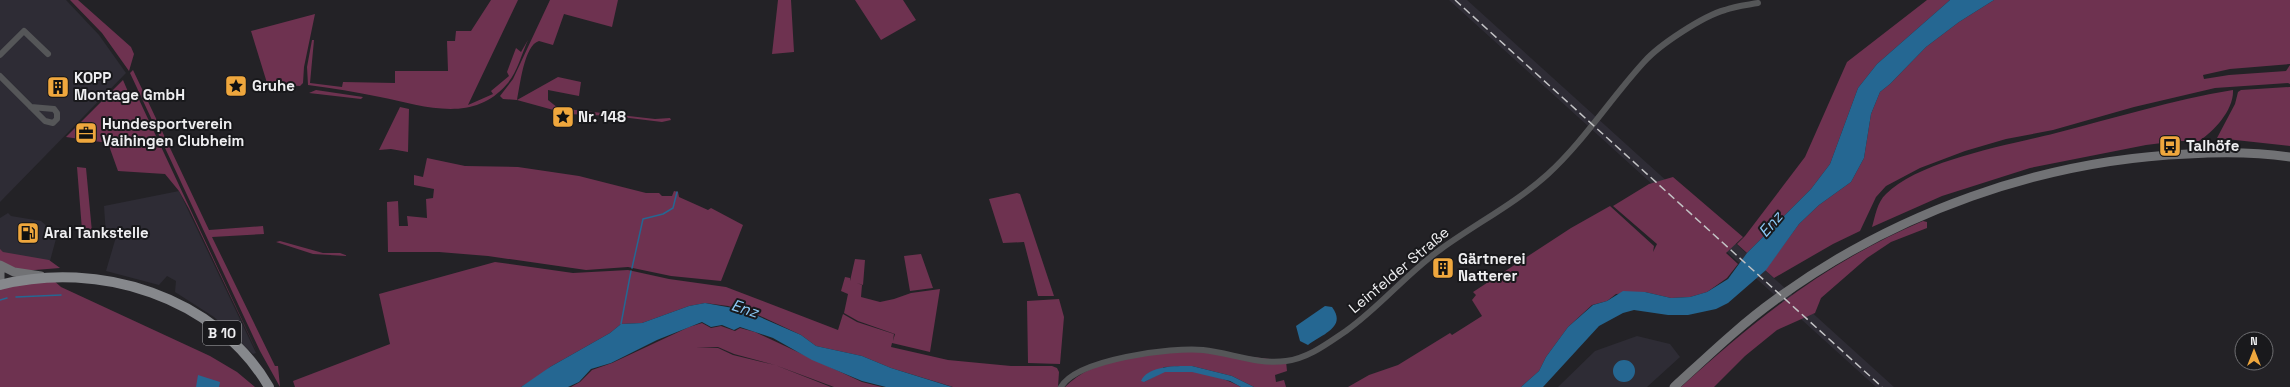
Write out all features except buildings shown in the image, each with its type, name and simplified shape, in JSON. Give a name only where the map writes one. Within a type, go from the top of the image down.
[{"type":"main road","name":"B 10","points":[[0,285],[48,277],[69,276],[110,281],[148,292],[175,303],[213,326],[236,345],[257,368],[269,387]]},
{"type":"street","name":"Leinfelder Straße","points":[[1061,387],[1069,377],[1079,372],[1121,358],[1146,353],[1183,349],[1203,350],[1254,360],[1276,362],[1291,360],[1308,355],[1371,312],[1442,248],[1507,206],[1540,182],[1569,153],[1654,52],[1716,13],[1758,3]]},
{"type":"street","points":[[0,56],[24,31],[48,54]]},
{"type":"street","points":[[0,76],[31,107]]},
{"type":"street","points":[[1674,387],[1740,328],[1796,285],[1863,245],[1957,202],[2007,185],[2047,174],[2131,159],[2207,153],[2265,154],[2290,157]]},
{"type":"street","points":[[0,265],[14,272],[48,277]]},
{"type":"street","points":[[0,270],[0,285]]},
{"type":"shaded area","points":[[0,0],[66,0],[99,35],[126,73],[0,202]]},
{"type":"shaded area","points":[[70,0],[78,0],[131,47],[134,54],[129,71],[102,33]]},
{"type":"shaded area","points":[[491,0],[518,0],[468,105],[493,94],[491,91],[509,76],[507,72],[516,48],[521,52],[528,40],[511,79],[494,96],[479,104],[463,108],[447,109],[362,93],[308,85],[307,67],[312,40],[314,40],[310,83],[342,87],[343,82],[395,83],[395,71],[448,71],[447,41],[455,41],[456,31],[471,31]]},
{"type":"shaded area","points":[[550,0],[618,0],[612,27],[564,14],[553,45],[539,41],[534,44],[530,50],[521,76],[517,100],[503,99],[500,96],[513,79]]},
{"type":"shaded area","points":[[778,0],[791,0],[794,52],[772,54]]},
{"type":"shaded area","points":[[855,0],[903,0],[916,20],[881,40]]},
{"type":"shaded area","points":[[1449,0],[1467,0],[1894,387],[1876,387]]},
{"type":"shaded area","points":[[1927,0],[1950,0],[1877,64],[1858,88],[1830,164],[1811,189],[1747,253],[1737,244],[1745,236],[1805,157],[1847,62]]},
{"type":"shaded area","points":[[1994,0],[2290,0],[2290,64],[2230,69],[2203,75],[2204,79],[2229,75],[2286,71],[2290,65],[2290,84],[2215,88],[2134,107],[2053,130],[2006,139],[1965,151],[1920,168],[1886,186],[1876,197],[1860,231],[1833,244],[1774,278],[1765,270],[1799,224],[1819,205],[1851,182],[1864,158],[1871,114],[1880,92],[1890,84],[1926,47],[1959,22]]},
{"type":"shaded area","points":[[315,14],[304,67],[303,83],[300,86],[270,85],[267,83],[251,31]]},
{"type":"shaded area","points":[[133,70],[209,230],[263,226],[264,234],[212,237],[275,366],[278,366],[280,387],[260,351],[130,73]]},
{"type":"shaded area","points":[[558,77],[581,82],[579,96],[548,90],[548,100],[558,108],[655,119],[670,118],[671,120],[662,122],[613,116],[568,114],[517,100]]},
{"type":"shaded area","points":[[123,80],[129,94],[135,91],[257,352],[189,209],[179,191],[165,174],[118,171],[108,143],[66,137]]},
{"type":"shaded area","points":[[2290,87],[2290,146],[2217,138],[2235,104],[2238,92],[2241,90]]},
{"type":"shaded area","points":[[316,90],[363,97],[361,99],[309,93]]},
{"type":"shaded area","points":[[2233,90],[2227,112],[2217,126],[2199,141],[2178,141],[2146,145],[2030,168],[1942,196],[1872,227],[1878,205],[1886,194],[1901,182],[1942,163],[1966,155],[2166,104]]},
{"type":"shaded area","points":[[400,107],[409,109],[408,152],[391,149],[379,150]]},
{"type":"shaded area","points":[[427,158],[465,166],[518,167],[579,176],[646,193],[659,193],[662,196],[672,196],[674,191],[678,192],[679,197],[708,210],[711,208],[743,225],[721,281],[671,276],[628,267],[586,270],[488,256],[439,252],[388,252],[387,202],[398,201],[399,226],[408,226],[407,216],[427,218],[426,199],[433,198],[434,189],[414,185],[414,175],[423,177]]},
{"type":"shaded area","points":[[77,167],[86,168],[92,232],[82,230]]},
{"type":"shaded area","points":[[1673,177],[1743,237],[1726,253],[1738,264],[1727,278],[1707,292],[1690,297],[1671,298],[1645,292],[1616,294],[1607,301],[1592,305],[1568,327],[1546,357],[1539,371],[1521,387],[1348,387],[1369,375],[1398,365],[1450,333],[1452,335],[1482,316],[1472,300],[1476,295],[1473,292],[1571,228],[1610,206],[1654,246],[1653,252],[1657,244],[1613,206],[1649,184]]},
{"type":"shaded area","points":[[179,191],[256,353],[253,354],[214,317],[175,292],[176,281],[167,276],[159,285],[106,271],[116,237],[106,236],[104,206]]},
{"type":"shaded area","points":[[1017,193],[1020,194],[1054,296],[1038,296],[1024,242],[1003,243],[989,199]]},
{"type":"shaded area","points":[[8,213],[11,216],[41,221],[57,235],[50,261],[60,268],[0,263],[0,218]]},
{"type":"shaded area","points":[[1923,221],[1927,222],[1927,228],[1891,242],[1867,258],[1821,298],[1815,313],[1777,330],[1745,356],[1714,387],[1681,387],[1738,337],[1795,293],[1856,254]]},
{"type":"shaded area","points":[[280,241],[323,253],[340,253],[348,256],[313,254],[276,242]]},
{"type":"shaded area","points":[[0,249],[3,252],[49,260],[60,268],[22,271],[0,263]]},
{"type":"shaded area","points":[[921,254],[933,288],[910,291],[904,256]]},
{"type":"shaded area","points":[[855,259],[865,260],[863,285],[857,283],[862,285],[861,297],[880,302],[911,293],[940,289],[930,352],[892,343],[891,347],[948,360],[1011,366],[1052,366],[1057,368],[1059,372],[1058,387],[953,387],[891,368],[862,356],[816,346],[801,335],[756,314],[728,306],[705,303],[689,306],[642,323],[621,324],[610,333],[550,367],[541,375],[521,387],[295,387],[293,381],[390,344],[379,294],[495,262],[573,273],[628,270],[669,279],[726,287],[838,330],[843,314],[857,322],[894,334],[893,341],[895,334],[858,321],[844,313],[848,294],[841,291],[845,277],[850,278],[850,281]]},
{"type":"shaded area","points":[[52,279],[61,287],[210,356],[237,372],[255,387],[0,387],[0,289]]},
{"type":"shaded area","points":[[1059,299],[1064,317],[1060,364],[1028,363],[1027,301]]},
{"type":"shaded area","points":[[702,323],[711,328],[721,326],[735,331],[740,328],[755,332],[862,382],[882,387],[834,387],[775,365],[831,387],[571,387],[580,382],[592,370],[612,363],[689,327]],"holes":[[[696,347],[718,347],[734,354],[775,365],[733,355],[718,348]]]},
{"type":"shaded area","points":[[1637,336],[1670,344],[1680,357],[1647,387],[1558,387],[1595,351]]},
{"type":"shaded area","points":[[1183,349],[1286,361],[1287,371],[1275,375],[1276,382],[1284,380],[1286,387],[1254,387],[1232,376],[1192,366],[1164,367],[1144,382],[1163,372],[1181,370],[1214,376],[1241,387],[1065,387],[1090,369],[1105,363],[1136,356]]},
{"type":"water","points":[[1950,0],[1994,0],[1959,22],[1926,47],[1890,84],[1880,92],[1871,114],[1864,158],[1851,182],[1819,205],[1799,224],[1766,270],[1728,303],[1716,309],[1688,315],[1668,315],[1634,310],[1623,313],[1599,326],[1543,387],[1521,387],[1539,371],[1546,357],[1568,327],[1593,305],[1607,301],[1623,291],[1645,292],[1671,298],[1690,297],[1707,292],[1728,279],[1747,253],[1811,189],[1830,164],[1858,88],[1877,64]]},
{"type":"water","points":[[705,303],[744,310],[801,335],[816,346],[862,356],[891,368],[952,387],[886,387],[862,381],[812,360],[773,338],[740,327],[734,330],[722,325],[711,327],[702,322],[657,340],[611,363],[591,369],[579,382],[568,387],[521,387],[550,367],[610,333],[621,324],[642,323],[689,306]]},
{"type":"water","points":[[1325,306],[1332,307],[1336,314],[1337,320],[1335,325],[1308,345],[1300,341],[1296,326]]},
{"type":"water","points":[[1624,360],[1632,363],[1635,371],[1632,379],[1624,382],[1616,379],[1613,371],[1616,363]]},
{"type":"water","points":[[1192,366],[1232,376],[1254,387],[1241,387],[1230,381],[1192,372],[1165,372],[1144,382],[1141,381],[1150,372],[1157,369]]},
{"type":"water","points":[[198,375],[220,382],[219,387],[196,387]]},
{"type":"waterway","points":[[632,268],[643,219],[663,214],[673,208],[677,192]]},
{"type":"waterway","points":[[621,324],[631,271]]},
{"type":"waterway","points":[[16,297],[61,295]]},
{"type":"waterway","points":[[0,300],[7,298]]},
{"type":"railway","points":[[1455,0],[1882,387]]},
{"type":"place","name":"Gruhe","points":[[236,86]]},
{"type":"place","name":"KOPP Montage GmbH","points":[[58,87]]},
{"type":"place","name":"Nr. 148","points":[[563,117]]},
{"type":"place","name":"Hundesportverein Vaihingen Clubheim","points":[[86,133]]},
{"type":"place","name":"Talhöfe","points":[[2170,146]]},
{"type":"place","name":"Aral Tankstelle","points":[[28,233]]},
{"type":"place","name":"Gärtnerei Natterer","points":[[1443,268]]},
{"type":"water label","name":"Enz","points":[[1770,224]]},
{"type":"water label","name":"Enz","points":[[745,308]]}]
